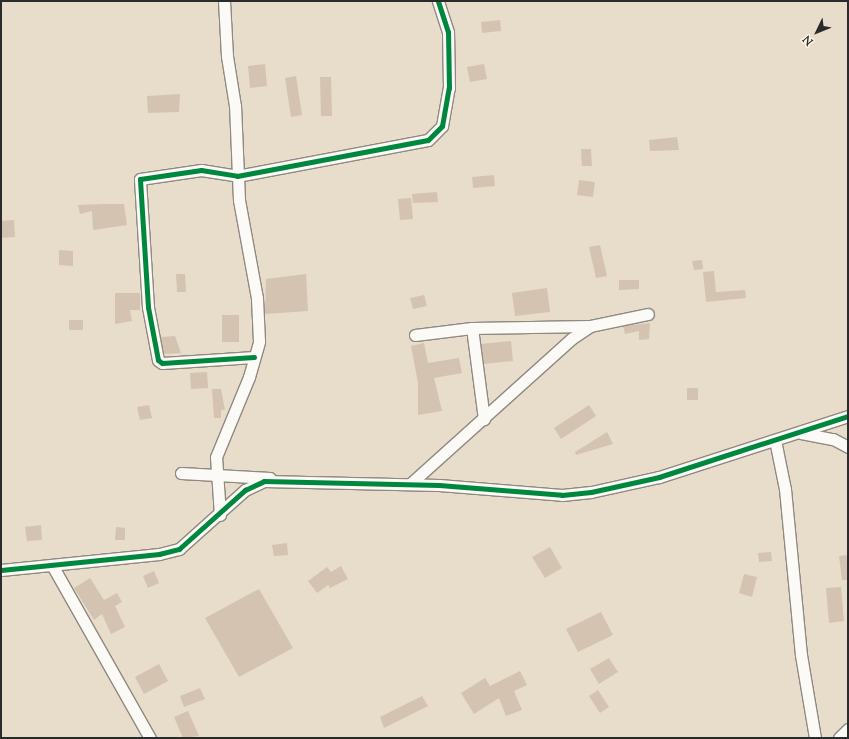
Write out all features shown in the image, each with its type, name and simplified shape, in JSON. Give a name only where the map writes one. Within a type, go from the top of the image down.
[{"type":"street","points":[[220,515],[214,474],[220,443],[254,357],[259,321],[237,176],[236,106],[227,56],[224,1]]},
{"type":"street","points":[[254,357],[162,363],[155,356],[148,307],[140,179],[201,170],[237,176],[428,140],[442,126],[450,88],[448,32],[438,1]]},
{"type":"street","points":[[414,336],[472,328],[590,326],[648,314]]},
{"type":"street","points":[[410,484],[484,419],[571,339],[590,326]]},
{"type":"street","points":[[472,328],[484,419]]},
{"type":"street","points":[[181,472],[282,479],[410,484],[562,495],[591,492],[659,477],[848,416]]},
{"type":"street","points":[[798,432],[832,439],[848,447]]},
{"type":"street","points":[[775,440],[785,489],[801,655],[815,738]]},
{"type":"street","points":[[1,570],[159,554],[179,549],[220,515],[245,490],[264,481],[282,479]]},
{"type":"street","points":[[52,565],[150,738]]},
{"type":"street","points":[[839,738],[848,728]]},
{"type":"building","points":[[500,20],[501,31],[482,33],[481,22]]},
{"type":"building","points":[[265,64],[267,86],[250,88],[248,66]]},
{"type":"building","points":[[484,64],[487,79],[470,82],[467,67]]},
{"type":"building","points":[[296,76],[302,115],[291,117],[285,78]]},
{"type":"building","points":[[320,77],[331,77],[332,116],[321,116]]},
{"type":"building","points":[[180,94],[179,112],[148,113],[147,96]]},
{"type":"building","points":[[677,137],[679,150],[650,151],[649,140]]},
{"type":"building","points":[[581,149],[591,149],[592,166],[582,166]]},
{"type":"building","points":[[494,175],[495,186],[473,188],[472,177]]},
{"type":"building","points":[[579,180],[595,182],[593,197],[577,195]]},
{"type":"building","points":[[437,192],[438,202],[413,203],[412,194]]},
{"type":"building","points":[[411,198],[413,219],[400,220],[398,199]]},
{"type":"building","points":[[124,204],[127,225],[93,230],[92,211],[80,214],[78,205]]},
{"type":"building","points":[[14,220],[15,237],[1,238],[1,221]]},
{"type":"building","points":[[600,245],[607,276],[596,278],[589,247]]},
{"type":"building","points":[[59,250],[73,251],[73,266],[59,265]]},
{"type":"building","points":[[702,260],[703,269],[694,270],[692,261]]},
{"type":"building","points":[[714,271],[716,292],[745,290],[746,298],[706,302],[703,272]]},
{"type":"building","points":[[176,274],[185,274],[186,292],[177,292]]},
{"type":"building","points":[[306,274],[308,311],[265,314],[266,279]]},
{"type":"building","points":[[619,280],[639,280],[639,289],[619,290]]},
{"type":"building","points":[[547,288],[550,312],[515,316],[512,293]]},
{"type":"building","points":[[115,293],[140,293],[140,310],[130,310],[132,321],[115,324]]},
{"type":"building","points":[[424,295],[427,306],[413,309],[410,298]]},
{"type":"building","points":[[222,315],[239,315],[239,342],[222,342]]},
{"type":"building","points":[[69,320],[83,320],[83,330],[69,330]]},
{"type":"building","points":[[650,323],[649,339],[639,340],[639,331],[625,334],[623,326]]},
{"type":"building","points":[[175,336],[181,353],[164,354],[161,337]]},
{"type":"building","points":[[511,341],[513,361],[484,364],[481,344]]},
{"type":"building","points":[[424,343],[428,363],[459,358],[462,373],[434,378],[442,411],[418,415],[418,383],[411,346]]},
{"type":"building","points":[[207,372],[208,388],[191,389],[190,373]]},
{"type":"building","points":[[687,388],[698,388],[698,400],[687,400]]},
{"type":"building","points":[[212,389],[221,389],[225,410],[221,410],[221,418],[214,418]]},
{"type":"building","points":[[149,405],[152,418],[140,420],[137,407]]},
{"type":"building","points":[[589,405],[596,416],[561,439],[554,428]]},
{"type":"building","points":[[607,432],[613,444],[576,455],[575,452]]},
{"type":"building","points":[[41,525],[42,540],[27,541],[25,527]]},
{"type":"building","points":[[116,527],[125,528],[125,540],[115,540]]},
{"type":"building","points":[[287,543],[288,555],[274,556],[272,545]]},
{"type":"building","points":[[550,547],[562,568],[545,578],[532,557]]},
{"type":"building","points":[[771,552],[772,561],[759,562],[758,553]]},
{"type":"building","points":[[848,555],[848,580],[842,580],[839,556]]},
{"type":"building","points":[[341,566],[348,579],[330,588],[328,585],[317,593],[308,581],[327,567],[331,572]]},
{"type":"building","points":[[154,571],[159,583],[148,588],[143,576]]},
{"type":"building","points":[[744,574],[757,577],[752,597],[739,593]]},
{"type":"building","points":[[90,578],[104,600],[117,593],[122,602],[115,606],[125,627],[111,634],[102,614],[94,620],[74,588]]},
{"type":"building","points":[[841,587],[844,621],[829,623],[826,588]]},
{"type":"building","points":[[259,589],[293,648],[239,677],[205,618]]},
{"type":"building","points":[[601,612],[613,635],[578,652],[566,629]]},
{"type":"building","points":[[609,658],[618,672],[599,684],[590,669]]},
{"type":"building","points":[[159,664],[168,681],[144,694],[135,677]]},
{"type":"building","points":[[520,671],[527,685],[514,691],[522,710],[506,716],[499,698],[474,714],[461,693],[485,678],[490,686]]},
{"type":"building","points":[[200,688],[205,699],[184,707],[180,696]]},
{"type":"building","points":[[598,690],[609,707],[600,713],[589,696]]},
{"type":"building","points":[[422,696],[428,706],[384,728],[380,717]]},
{"type":"building","points":[[188,711],[199,736],[183,738],[174,717]]},
{"type":"cycle path","points":[[254,357],[162,363],[158,360],[148,307],[140,179],[201,170],[237,176],[428,140],[442,126],[449,88],[448,32],[438,1]]},
{"type":"cycle path","points":[[1,570],[159,554],[179,549],[245,490],[264,481],[439,485],[562,495],[591,492],[659,477],[848,416]]}]
